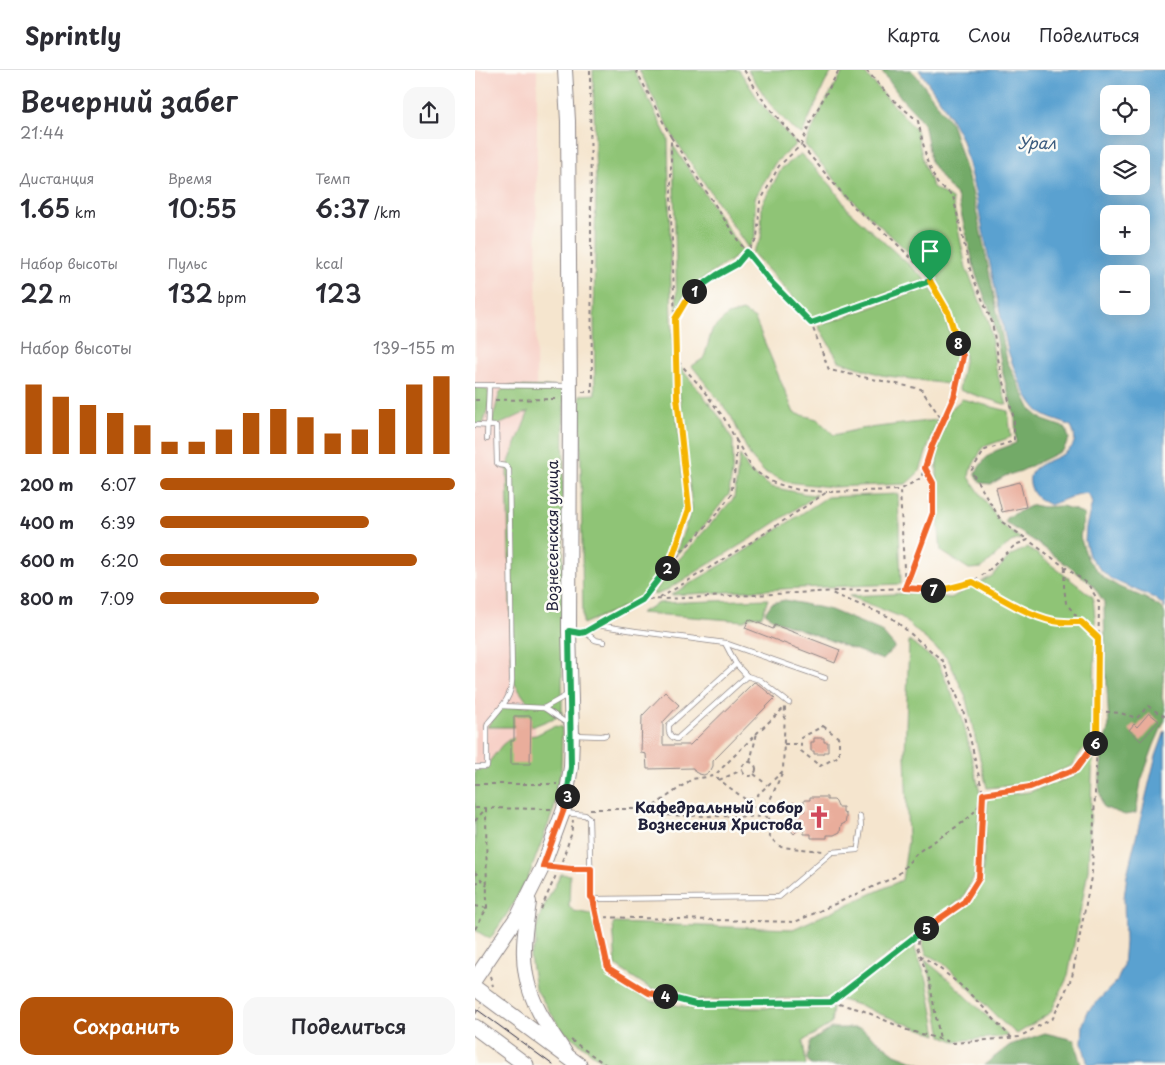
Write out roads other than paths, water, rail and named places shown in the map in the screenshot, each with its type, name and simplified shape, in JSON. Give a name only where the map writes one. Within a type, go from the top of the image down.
[{"type":"main road","name":"Вознесенская улица","points":[[475,979],[519,914],[530,893],[543,866],[563,813],[569,788],[572,730],[569,631],[568,121],[565,70]]},
{"type":"main road","points":[[530,893],[525,941],[526,975],[538,1010],[574,1061]]},
{"type":"main road","points":[[475,988],[574,1061]]},
{"type":"main road","points":[[475,1027],[525,1065]]},
{"type":"lane","points":[[475,385],[570,393]]},
{"type":"lane","points":[[487,439],[489,386]]},
{"type":"lane","points":[[475,425],[497,427],[497,463],[506,466],[509,470],[512,680],[512,689],[509,697],[487,726],[487,766],[475,767]]},
{"type":"lane","points":[[569,631],[585,632],[597,625],[725,643],[825,678]]},
{"type":"lane","points":[[585,632],[595,640],[605,642]]},
{"type":"lane","points":[[725,643],[736,664],[747,676],[760,680],[789,703]]},
{"type":"lane","points":[[736,664],[669,725],[668,731],[670,735],[677,739],[747,676]]},
{"type":"lane","points":[[502,706],[544,708],[571,693]]},
{"type":"lane","points":[[544,708],[572,730],[602,736],[606,735]]},
{"type":"lane","points":[[563,813],[585,815],[589,818],[591,895],[593,899],[779,897],[833,852],[857,850],[861,827],[860,816]]},
{"type":"lane","points":[[543,866],[591,869]]},
{"type":"water","name":"Урал","points":[[919,70],[1165,70],[1165,609],[1154,598],[1111,579],[1089,556],[1085,541],[1086,527],[1092,503],[1086,493],[1050,505],[1038,498],[1032,490],[1030,476],[1035,469],[1064,453],[1071,447],[1075,438],[1071,426],[1045,416],[1038,411],[1027,396],[1014,367],[1008,351],[975,192],[962,140],[944,106]]},
{"type":"water","points":[[1165,731],[1165,1065],[1088,1065],[1082,1043],[1083,1024],[1088,1011],[1117,981],[1123,966],[1125,942],[1124,898],[1127,875],[1155,759]]},
{"type":"tram line","points":[[475,1008],[553,1065]]},
{"type":"place","name":"Кафедральный собор Вознесения Христова","points":[[819,817]]}]
